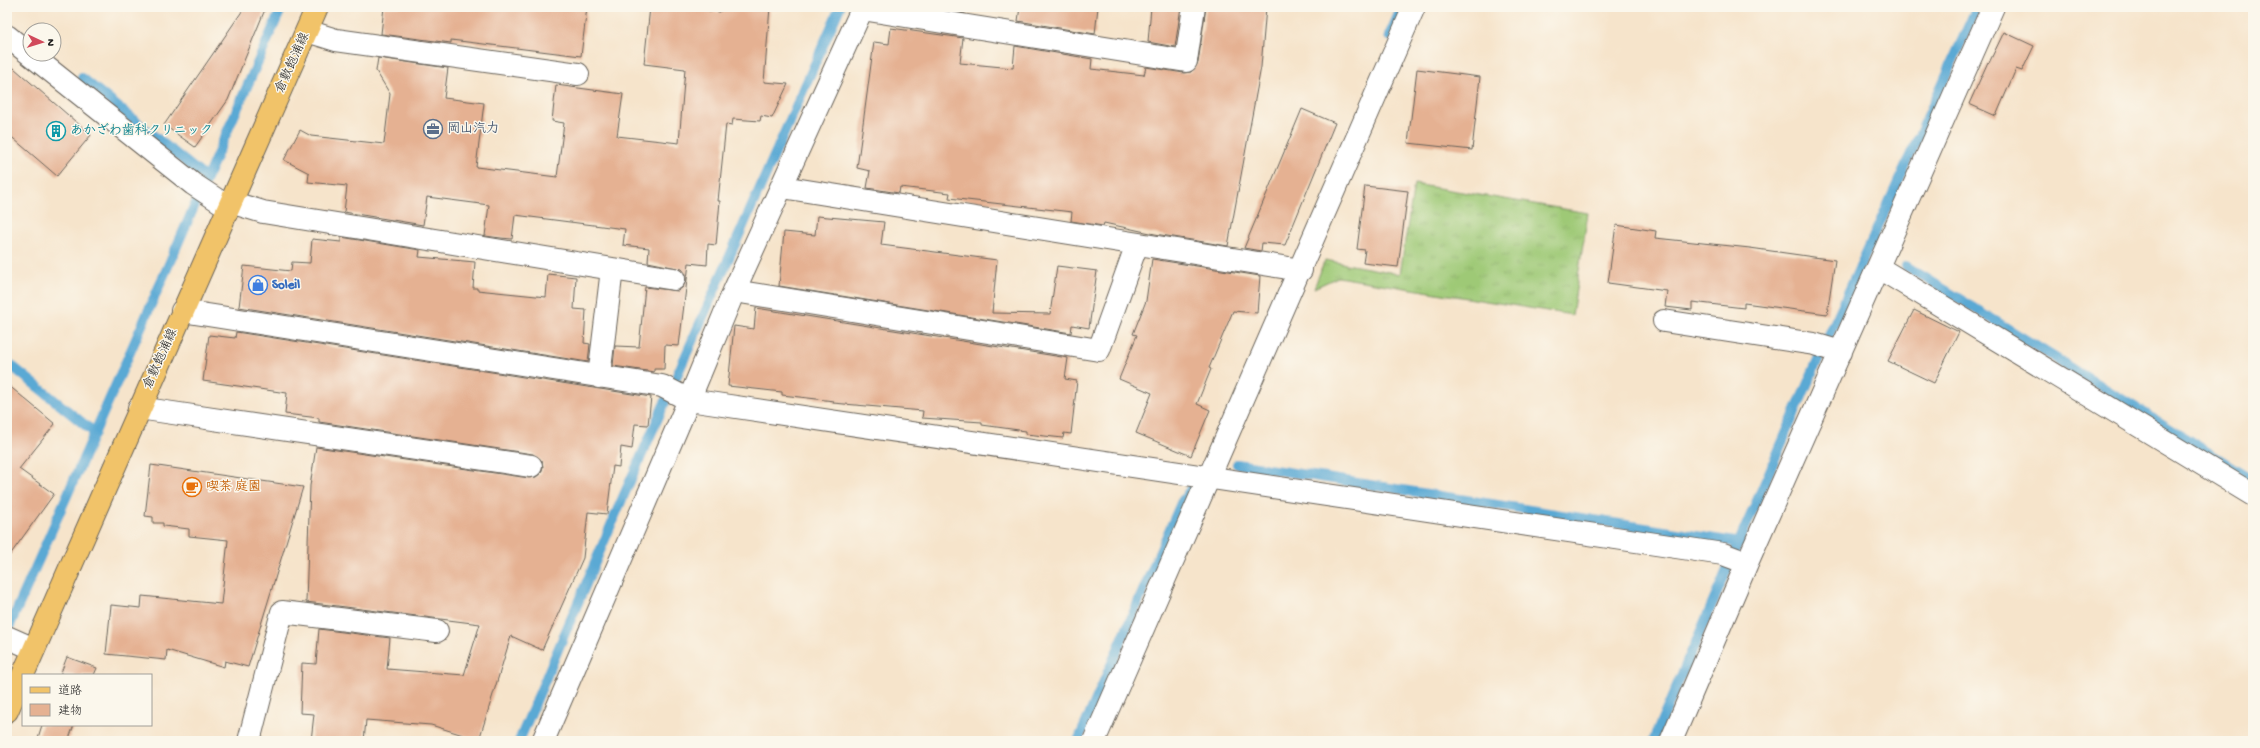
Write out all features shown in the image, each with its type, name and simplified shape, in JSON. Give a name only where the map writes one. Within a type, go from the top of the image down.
[{"type":"main road","name":"倉敷飽浦線","points":[[23,674],[139,408],[317,7]]},
{"type":"main road","name":"倉敷飽浦線","points":[[7,711],[22,677]]},
{"type":"street","points":[[543,741],[677,394],[734,291],[862,8],[1186,61],[1194,7]]},
{"type":"street","points":[[1094,741],[1211,477],[1292,269],[1414,7]]},
{"type":"street","points":[[1671,741],[1746,562],[1829,348],[1879,268],[1993,7]]},
{"type":"street","points":[[306,31],[336,40],[578,74]]},
{"type":"street","points":[[7,36],[201,189],[229,205],[263,212],[674,279]]},
{"type":"street","points":[[782,187],[1292,269]]},
{"type":"street","points":[[734,291],[1099,350],[1137,244]]},
{"type":"street","points":[[1879,268],[2253,495]]},
{"type":"street","points":[[600,377],[612,269]]},
{"type":"street","points":[[182,311],[600,377],[677,394],[1211,477],[1723,554],[1746,562]]},
{"type":"street","points":[[1664,320],[1829,348]]},
{"type":"street","points":[[139,408],[531,466]]},
{"type":"street","points":[[248,741],[282,612],[437,632]]},
{"type":"street","points":[[9,638],[34,649]]},
{"type":"green space","points":[[1414,184],[1588,213],[1572,315],[1338,277],[1314,288],[1325,260],[1400,274]]},
{"type":"building","points":[[245,7],[266,7],[228,100],[195,147],[164,125]]},
{"type":"building","points":[[384,7],[587,7],[581,56],[451,40],[451,43],[381,34]]},
{"type":"building","points":[[650,7],[676,7],[720,12],[721,7],[770,7],[764,82],[788,84],[772,118],[761,116],[760,121],[733,119],[732,125],[726,124],[718,201],[720,201],[716,245],[708,244],[707,265],[689,263],[679,346],[665,345],[664,369],[654,369],[654,372],[613,366],[615,346],[639,347],[645,287],[678,291],[683,287],[686,281],[686,274],[682,269],[648,262],[649,248],[623,245],[625,229],[515,215],[512,239],[485,236],[489,205],[427,197],[423,225],[344,212],[347,186],[308,182],[309,173],[284,160],[300,130],[311,136],[384,144],[390,94],[376,71],[378,58],[448,68],[444,98],[484,103],[476,167],[557,177],[564,123],[552,121],[556,85],[623,94],[617,136],[679,143],[685,69],[644,64]]},
{"type":"building","points":[[928,7],[966,7],[965,13]]},
{"type":"building","points":[[1020,7],[1098,7],[1095,34],[1018,21]]},
{"type":"building","points":[[1151,7],[1181,7],[1175,47],[1148,42]]},
{"type":"building","points":[[1206,7],[1266,7],[1261,67],[1228,246],[1155,234],[1104,223],[1103,226],[1071,221],[1072,212],[949,198],[950,193],[900,187],[899,193],[867,188],[870,171],[857,168],[874,42],[889,44],[891,28],[963,38],[960,63],[1013,68],[1015,46],[1092,59],[1091,69],[1144,75],[1146,67],[1184,73],[1191,72],[1198,63]]},
{"type":"building","points":[[2004,32],[2034,46],[2022,71],[2016,69],[1996,116],[1969,104],[1988,62],[1989,63]]},
{"type":"building","name":"あかざわ歯科クリニック","points":[[7,62],[91,135],[57,176],[7,133]]},
{"type":"building","points":[[1417,69],[1480,77],[1472,150],[1408,143]]},
{"type":"building","points":[[1302,109],[1335,123],[1285,245],[1262,243],[1261,251],[1244,248]]},
{"type":"building","points":[[1365,186],[1408,191],[1398,267],[1363,263],[1365,250],[1357,249]]},
{"type":"building","points":[[817,216],[884,222],[881,245],[997,260],[992,313],[1050,314],[1057,266],[1097,271],[1089,328],[1072,325],[1071,333],[779,286],[784,232],[815,235]]},
{"type":"building","points":[[1616,225],[1656,231],[1655,238],[1750,248],[1835,260],[1827,314],[1744,303],[1744,308],[1692,302],[1692,310],[1665,307],[1667,291],[1608,283]]},
{"type":"building","points":[[341,237],[420,250],[419,257],[475,262],[473,288],[477,288],[477,290],[546,297],[548,274],[576,277],[574,309],[586,310],[584,343],[590,344],[588,362],[239,307],[244,266],[291,271],[292,262],[310,263],[312,239],[341,242]]},
{"type":"building","points":[[1152,259],[1260,276],[1257,313],[1233,311],[1209,368],[1211,369],[1197,404],[1210,410],[1191,456],[1136,433],[1152,393],[1119,379],[1137,335],[1133,334],[1146,301]]},
{"type":"building","points":[[756,308],[1068,358],[1065,379],[1077,381],[1071,434],[1064,433],[1063,438],[1026,434],[1026,431],[982,425],[982,422],[922,418],[923,411],[833,403],[834,401],[782,395],[782,392],[728,386],[734,326],[754,329]]},
{"type":"building","points":[[1914,310],[1959,332],[1934,383],[1888,361]]},
{"type":"building","points":[[236,332],[651,397],[648,425],[635,424],[632,449],[621,447],[619,467],[613,466],[607,514],[588,512],[583,558],[542,650],[511,636],[479,740],[431,725],[366,720],[364,741],[311,741],[314,714],[300,713],[302,663],[316,664],[319,629],[390,638],[387,669],[464,675],[480,624],[306,602],[310,486],[316,447],[529,478],[536,477],[541,473],[543,467],[542,461],[533,454],[319,422],[319,418],[285,414],[287,393],[203,381],[209,335],[235,338]]},
{"type":"building","points":[[7,384],[55,424],[19,469],[54,494],[7,559]]},
{"type":"building","points":[[151,465],[303,487],[248,667],[225,661],[224,667],[167,650],[166,660],[106,654],[111,605],[141,608],[142,596],[221,604],[228,540],[189,536],[189,529],[163,526],[163,523],[153,523],[153,517],[145,516]]},
{"type":"building","points":[[67,657],[97,668],[94,674],[60,674]]},
{"type":"building","points":[[42,726],[74,726],[68,741],[37,741]]},
{"type":"waterway","points":[[7,632],[282,7]]},
{"type":"waterway","points":[[519,741],[620,504],[840,7]]},
{"type":"waterway","points":[[1389,36],[1402,7]]},
{"type":"waterway","points":[[1653,741],[1816,364],[1977,7]]},
{"type":"waterway","points":[[82,78],[207,179]]},
{"type":"waterway","points":[[1906,266],[2253,480]]},
{"type":"waterway","points":[[7,362],[95,433]]},
{"type":"waterway","points":[[1237,464],[1741,543]]},
{"type":"waterway","points":[[1078,741],[1181,503],[1191,489]]},
{"type":"place","name":"岡山汽力","points":[[433,129]]},
{"type":"place","name":"あかざわ歯科クリニック","points":[[56,131]]},
{"type":"place","name":"Soleil","points":[[258,285]]},
{"type":"place","name":"喫茶 庭園","points":[[192,487]]}]
